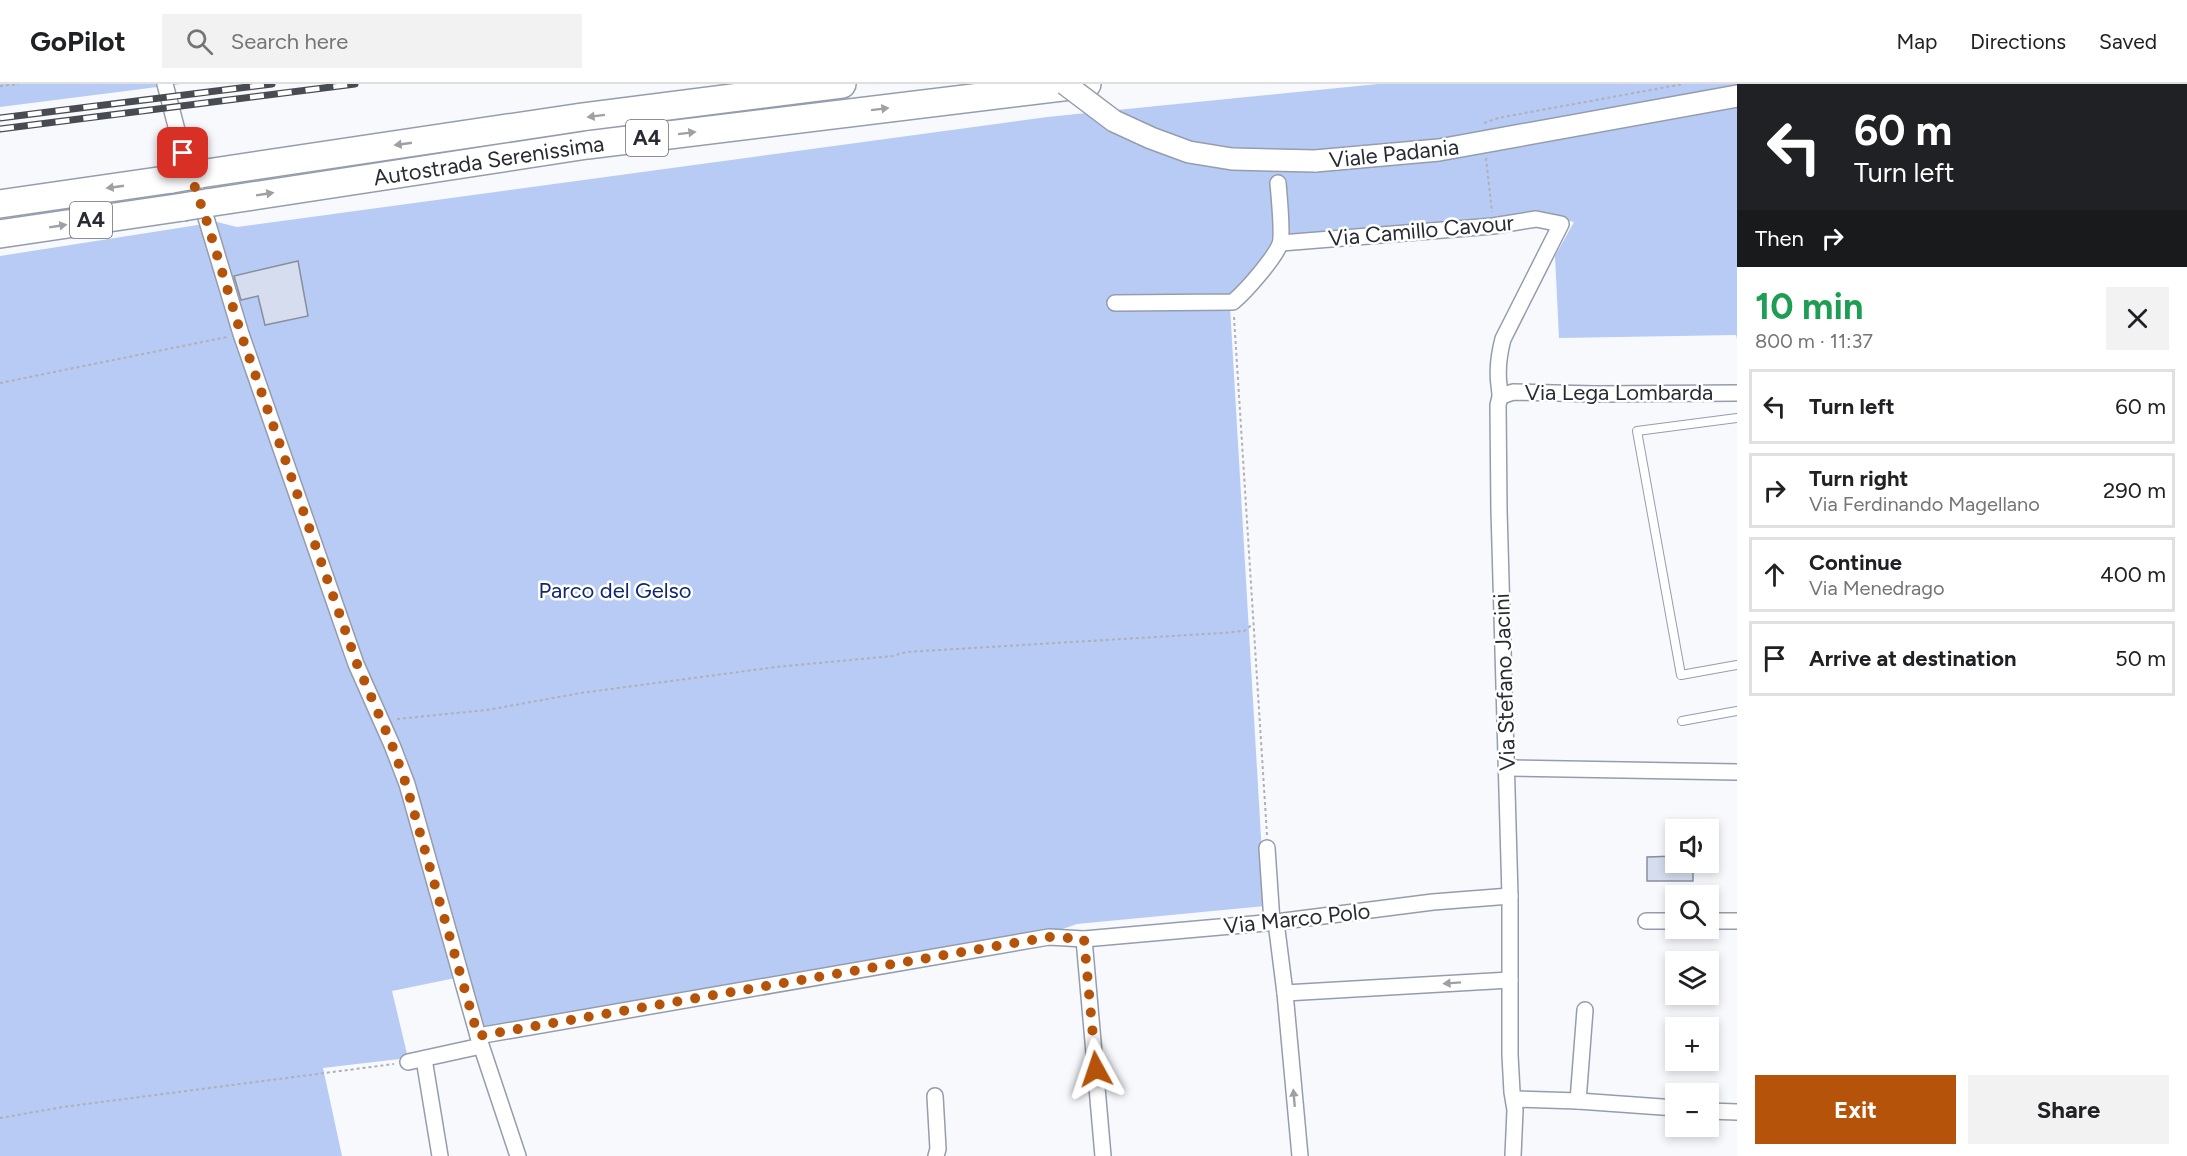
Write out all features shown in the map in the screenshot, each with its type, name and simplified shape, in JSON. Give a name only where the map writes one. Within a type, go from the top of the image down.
[{"type":"highway","name":"Autostrada Serenissima","points":[[0,204],[582,117],[842,84]]},
{"type":"highway","name":"Autostrada Serenissima","points":[[0,234],[587,145],[1087,84]]},
{"type":"street","points":[[165,84],[183,153],[241,334],[357,664],[406,784],[480,1041],[518,1156]]},
{"type":"street","name":"Viale Padania","points":[[1065,84],[1114,121],[1190,152],[1232,159],[1315,161],[1439,150],[1737,96]]},
{"type":"street","points":[[1115,303],[1233,302],[1258,276],[1281,243],[1278,183]]},
{"type":"street","name":"Via Camillo Cavour","points":[[1281,243],[1493,226],[1536,219],[1561,224]]},
{"type":"street","name":"Via Stefano Jacini","points":[[1513,1156],[1515,1110],[1510,1055],[1510,896],[1499,510],[1498,405],[1502,396],[1498,385],[1499,353],[1503,339],[1561,224]]},
{"type":"street","name":"Via Lega Lombarda","points":[[1502,396],[1513,392],[1737,393]]},
{"type":"street","points":[[1507,768],[1737,772]]},
{"type":"street","points":[[1267,848],[1274,922],[1285,993],[1300,1156]]},
{"type":"street","name":"Via Marco Polo","points":[[408,1062],[480,1041],[1049,937],[1084,939],[1274,922],[1433,902],[1510,896]]},
{"type":"street","points":[[1646,921],[1665,921]]},
{"type":"street","points":[[1719,921],[1737,921]]},
{"type":"street","points":[[1084,939],[1103,1156]]},
{"type":"street","points":[[1285,993],[1510,980]]},
{"type":"street","points":[[1578,1101],[1585,1010]]},
{"type":"street","points":[[424,1059],[440,1156]]},
{"type":"street","points":[[935,1096],[938,1149],[936,1156]]},
{"type":"street","points":[[1514,1099],[1665,1107]]},
{"type":"street","points":[[1719,1111],[1737,1112]]},
{"type":"lane","points":[[1737,418],[1637,431],[1681,675],[1737,665]]},
{"type":"lane","points":[[1682,721],[1737,711]]},
{"type":"path","points":[[0,86],[19,84]]},
{"type":"path","points":[[1483,129],[1484,122],[1498,118],[1683,84]]},
{"type":"path","points":[[1486,158],[1493,226]]},
{"type":"path","points":[[1233,302],[1267,848]]},
{"type":"path","points":[[0,383],[241,334]]},
{"type":"path","points":[[382,723],[398,719],[487,710],[581,693],[714,675],[893,656],[906,652],[1222,633],[1244,631],[1253,624]]},
{"type":"path","points":[[0,1118],[63,1107],[408,1062]]},
{"type":"green space","points":[[0,84],[181,84],[0,107]]},
{"type":"green space","name":"Parco del Gelso","points":[[1378,84],[1737,84],[1737,339],[1736,335],[1559,338],[1555,256],[1574,222],[1541,215],[1277,240],[1230,306],[1265,906],[1077,924],[1051,933],[483,1031],[465,976],[392,991],[408,1058],[323,1068],[342,1156],[0,1156],[0,256],[217,222],[237,227],[1047,117]]},
{"type":"building","points":[[298,261],[308,316],[265,325],[258,296],[241,300],[234,276]]},
{"type":"building","points":[[1665,856],[1665,873],[1693,873],[1693,881],[1647,881],[1647,857]]},
{"type":"railway","points":[[0,118],[272,84]]},
{"type":"railway","points":[[0,129],[355,84]]},
{"type":"route","points":[[183,153],[241,334],[357,664],[406,784],[478,1036],[1049,937],[1084,939],[1096,1069]]}]
